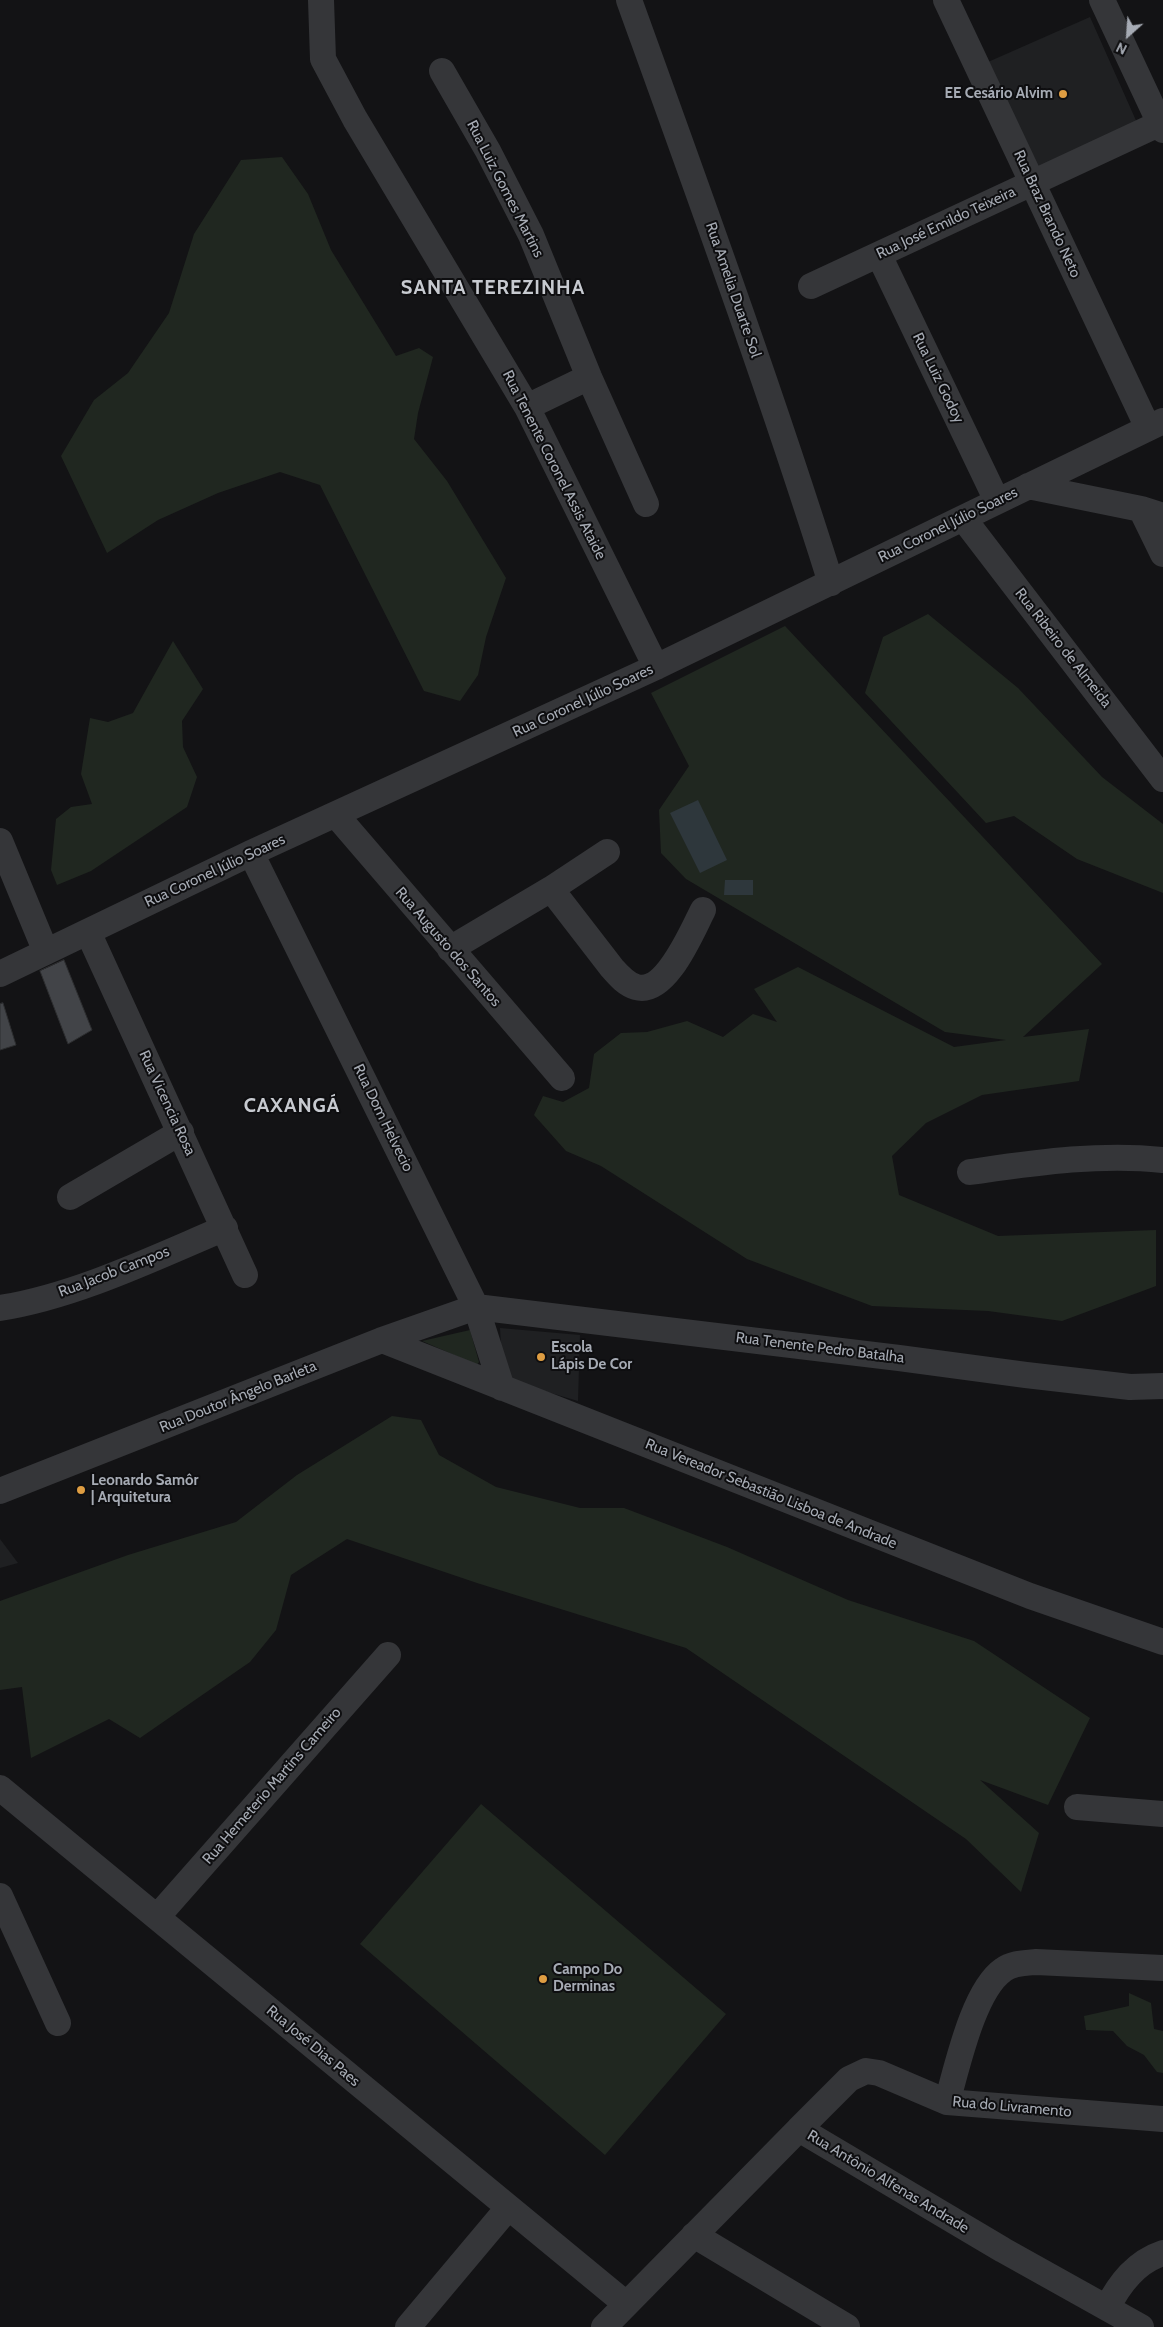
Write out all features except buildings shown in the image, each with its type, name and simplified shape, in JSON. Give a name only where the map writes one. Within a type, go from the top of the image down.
[{"type":"street","name":"Rua Tenente Coronel Assis Ataide","points":[[321,0],[323,59],[355,119],[527,407],[656,667]]},
{"type":"street","name":"Rua Amelia Duarte Sol","points":[[630,0],[702,197],[786,440],[831,583]]},
{"type":"street","name":"Rua Braz Brando Neto","points":[[946,0],[1032,182],[1155,425]]},
{"type":"street","points":[[1102,0],[1162,125]]},
{"type":"street","name":"Rua Luiz Gomes Martins","points":[[442,71],[488,151],[531,235],[589,376],[646,504]]},
{"type":"street","name":"Rua José Emildo Teixeira","points":[[811,286],[1032,182],[1162,125]]},
{"type":"street","name":"Rua Luiz Godoy","points":[[879,255],[997,501]]},
{"type":"street","points":[[527,407],[589,376]]},
{"type":"street","name":"Rua Coronel Júlio Soares","points":[[0,974],[251,853],[656,667],[1155,425]]},
{"type":"street","points":[[1028,486],[1152,513],[1163,554]]},
{"type":"street","name":"Rua Ribeiro de Almeida","points":[[963,518],[1163,779]]},
{"type":"street","name":"Rua Augusto dos Santos","points":[[336,815],[562,1078]]},
{"type":"street","points":[[0,841],[46,952]]},
{"type":"street","points":[[450,949],[551,889],[607,852]]},
{"type":"street","name":"Rua Dom Helvecio","points":[[251,853],[476,1306],[502,1388]]},
{"type":"street","points":[[551,889],[612,968],[624,980],[636,987],[646,988],[663,977],[675,962],[703,910]]},
{"type":"street","name":"Rua Vicencia Rosa","points":[[88,932],[246,1276]]},
{"type":"street","points":[[70,1197],[180,1132]]},
{"type":"street","points":[[970,1172],[1052,1160],[1106,1157],[1163,1160]]},
{"type":"street","name":"Rua Jacob Campos","points":[[0,1308],[43,1298],[90,1283],[225,1228]]},
{"type":"street","name":"Rua Doutor Ângelo Barleta","points":[[0,1491],[382,1340],[476,1306]]},
{"type":"street","name":"Rua Tenente Pedro Batalha","points":[[476,1306],[1130,1387],[1163,1386]]},
{"type":"street","name":"Rua Vereador Sebastião Lisboa de Andrade","points":[[382,1340],[1030,1596],[1163,1642]]},
{"type":"street","name":"Rua Hemeterio Martins Cameiro","points":[[157,1917],[388,1655]]},
{"type":"street","name":"Rua José Dias Paes","points":[[0,1788],[626,2304]]},
{"type":"street","points":[[1076,1807],[1163,1814]]},
{"type":"street","points":[[0,1896],[58,2024]]},
{"type":"street","points":[[947,2102],[978,2004],[991,1981],[1003,1969],[1017,1964],[1036,1962],[1163,1968]]},
{"type":"street","name":"Rua do Livramento","points":[[798,2129],[849,2079],[866,2071],[879,2073],[947,2102],[1163,2120]]},
{"type":"street","name":"Rua Antônio Alfenas Andrade","points":[[604,2327],[798,2129],[1003,2250],[1141,2327]]},
{"type":"street","points":[[408,2327],[508,2208]]},
{"type":"street","points":[[694,2235],[847,2327]]},
{"type":"street","points":[[1107,2308],[1127,2276],[1144,2261],[1163,2253]]},
{"type":"shaded area","name":"EE Cesário Alvim","points":[[1090,17],[1138,125],[1037,170],[988,62]]},
{"type":"shaded area","points":[[282,157],[308,194],[331,250],[396,356],[419,348],[433,357],[418,413],[414,439],[447,481],[506,578],[486,637],[478,675],[460,701],[424,691],[320,485],[280,472],[218,493],[158,520],[107,553],[61,456],[94,400],[128,373],[169,313],[194,234],[241,160]]},
{"type":"shaded area","points":[[928,614],[1018,688],[1102,777],[1163,824],[1163,893],[1077,859],[1014,816],[986,823],[865,693],[883,637]]},
{"type":"shaded area","points":[[785,626],[1102,964],[1023,1037],[1089,1029],[1079,1081],[982,1095],[926,1123],[892,1156],[899,1195],[998,1236],[1156,1230],[1156,1286],[1062,1321],[988,1311],[872,1306],[747,1259],[601,1166],[566,1151],[534,1115],[543,1096],[563,1102],[589,1088],[594,1054],[621,1033],[647,1032],[687,1021],[723,1037],[753,1014],[777,1022],[754,989],[798,967],[954,1047],[1006,1040],[945,1032],[686,879],[661,853],[659,810],[689,766],[651,693]]},
{"type":"shaded area","points":[[173,641],[203,689],[182,721],[183,747],[197,777],[187,807],[91,871],[57,885],[51,870],[56,819],[71,807],[92,804],[81,774],[90,718],[108,722],[133,713]]},
{"type":"shaded area","points":[[698,800],[727,860],[700,873],[670,813]]},
{"type":"shaded area","points":[[725,880],[753,880],[753,895],[724,895]]},
{"type":"shaded area","name":"Escola Lápis De Cor","points":[[500,1328],[580,1335],[578,1401],[503,1379]]},
{"type":"shaded area","points":[[470,1330],[479,1362],[477,1365],[422,1341]]},
{"type":"shaded area","points":[[392,1416],[421,1420],[439,1455],[496,1487],[580,1508],[624,1508],[727,1547],[848,1600],[974,1641],[1090,1718],[1048,1805],[980,1780],[1039,1833],[1021,1892],[966,1839],[686,1648],[477,1583],[347,1539],[291,1575],[276,1630],[250,1662],[140,1738],[109,1719],[31,1758],[22,1687],[0,1690],[0,1601],[128,1555],[236,1522],[297,1475]]},
{"type":"shaded area","points":[[0,1539],[18,1563],[0,1568]]},
{"type":"shaded area","name":"Campo Do Derminas","points":[[481,1804],[726,2014],[605,2155],[360,1944]]},
{"type":"shaded area","points":[[1129,1993],[1151,2003],[1154,2029],[1163,2031],[1163,2073],[1157,2072],[1144,2055],[1127,2046],[1113,2031],[1086,2030],[1084,2016],[1129,2006]]},
{"type":"place","name":"EE Cesário Alvim","points":[[1063,94]]},
{"type":"place","name":"Escola Lápis De Cor","points":[[541,1357]]},
{"type":"place","name":"Leonardo Samôr | Arquitetura","points":[[81,1490]]},
{"type":"place","name":"Campo Do Derminas","points":[[543,1979]]},
{"type":"district","name":"SANTA TEREZINHA","points":[[493,288]]},
{"type":"district","name":"CAXANGÁ","points":[[292,1106]]}]
